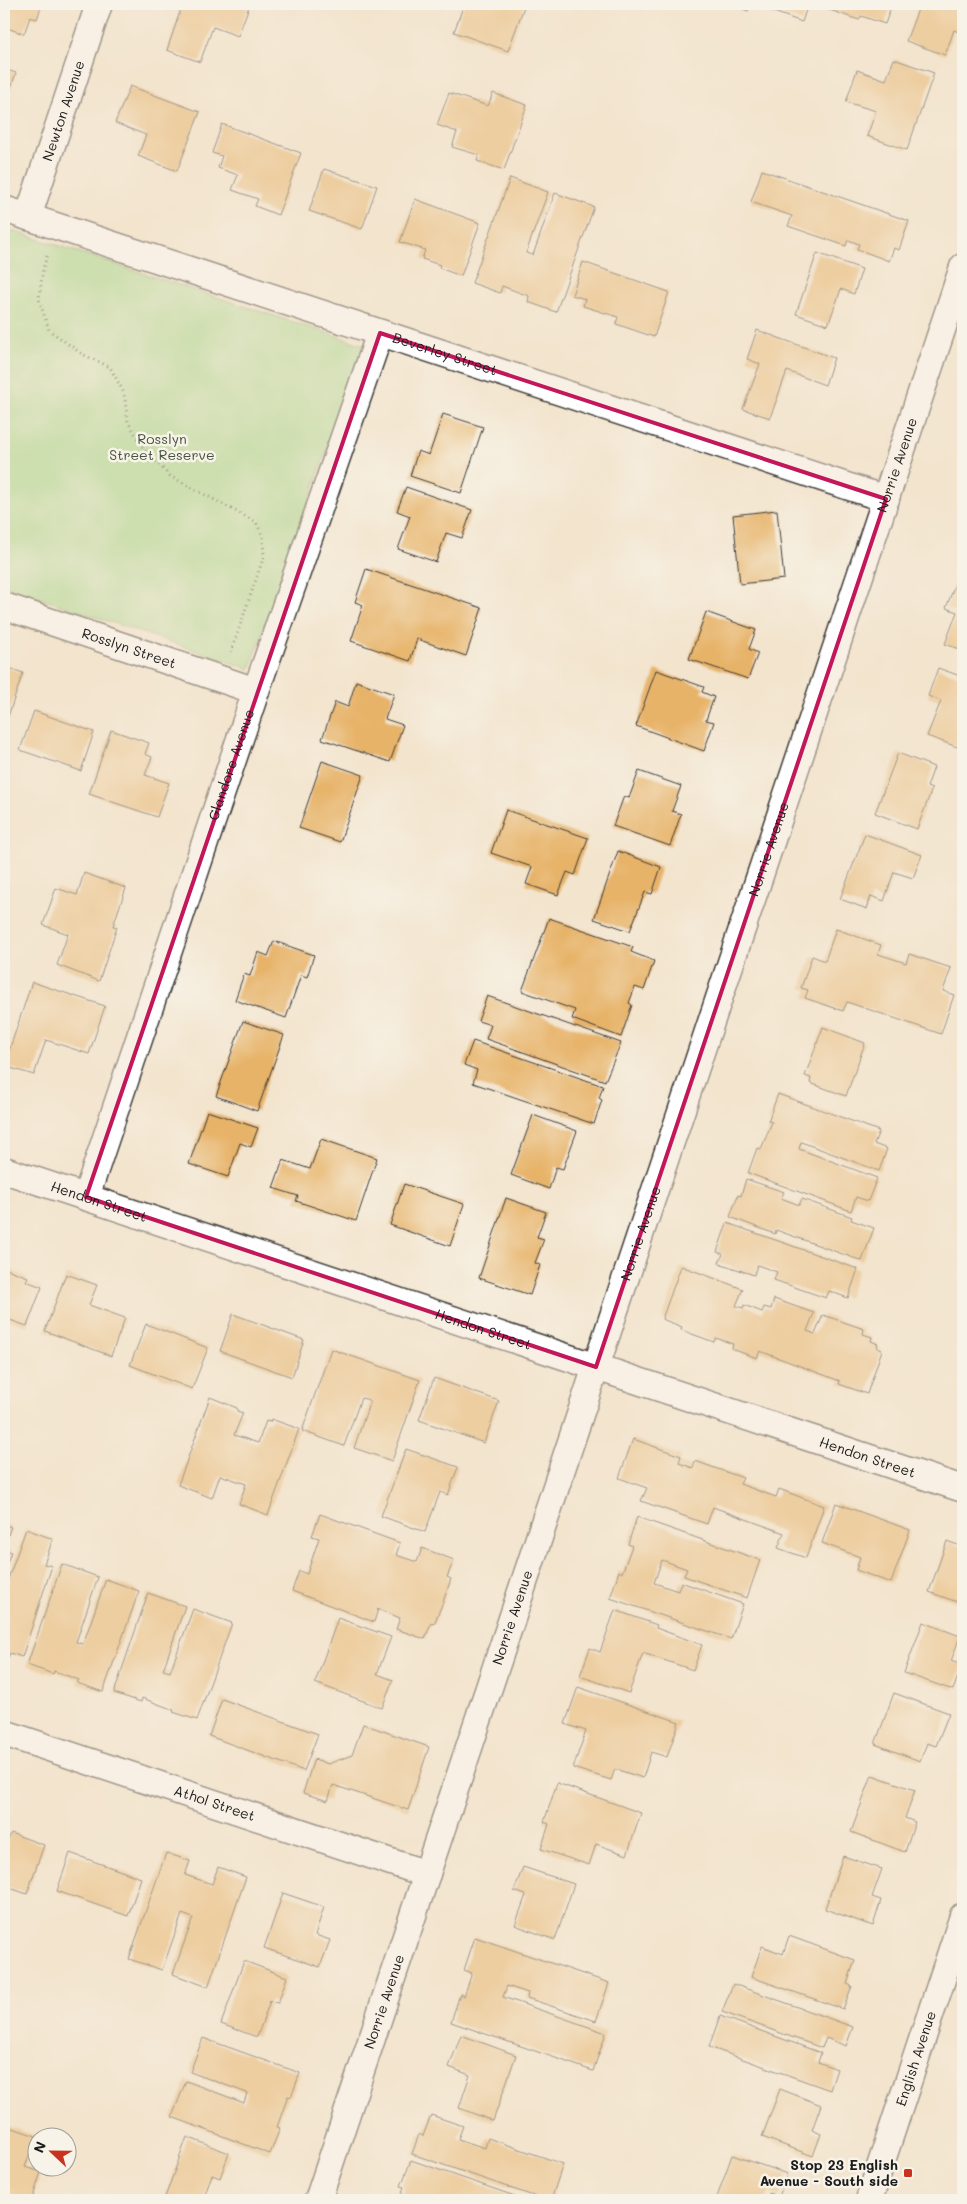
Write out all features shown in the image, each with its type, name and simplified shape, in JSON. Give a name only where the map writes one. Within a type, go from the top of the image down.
[{"type":"street","name":"Newton Avenue","points":[[16,213],[99,4]]},
{"type":"street","name":"Beverley Street","points":[[16,213],[886,499]]},
{"type":"street","name":"Norrie Avenue","points":[[318,2200],[963,267]]},
{"type":"street","name":"Glandore Avenue","points":[[86,1197],[256,691],[380,332]]},
{"type":"street","name":"Rosslyn Street","points":[[4,606],[256,691]]},
{"type":"street","name":"Hendon Street","points":[[4,1170],[963,1489]]},
{"type":"street","name":"Athol Street","points":[[4,1733],[428,1874]]},
{"type":"street","name":"English Avenue","points":[[869,2200],[963,1916]]},
{"type":"path","points":[[56,226],[43,269],[39,299],[49,330],[82,354],[110,367],[124,393],[128,422],[146,452],[170,476],[256,522],[263,537],[264,556],[222,680]]},
{"type":"highlighted area","points":[[380,333],[886,499],[596,1367],[86,1197]]},
{"type":"green space","name":"Rosslyn Street Reserve","points":[[4,228],[364,345],[250,669],[4,586]]},
{"type":"building","points":[[4,4],[42,4],[37,19],[30,17],[24,34],[4,27]]},
{"type":"building","points":[[176,4],[250,4],[238,36],[213,27],[200,62],[167,50],[181,9],[175,6]]},
{"type":"building","points":[[464,4],[525,4],[508,51],[454,32]]},
{"type":"building","points":[[730,4],[750,4],[748,11]]},
{"type":"building","points":[[774,4],[808,4],[802,22],[771,11]]},
{"type":"building","points":[[812,4],[892,4],[885,24],[861,16],[859,20]]},
{"type":"building","points":[[920,4],[956,4],[963,6],[961,33],[954,30],[945,55],[906,41]]},
{"type":"building","points":[[894,59],[934,73],[907,150],[867,136],[876,111],[846,102],[857,70],[886,80]]},
{"type":"building","points":[[4,69],[16,73],[4,107]]},
{"type":"building","points":[[130,86],[200,112],[177,171],[138,156],[146,135],[115,123]]},
{"type":"building","points":[[449,93],[488,106],[493,93],[527,105],[504,170],[477,161],[479,155],[452,147],[457,132],[437,125]]},
{"type":"building","points":[[222,124],[301,153],[278,215],[255,206],[258,199],[232,190],[238,175],[218,168],[222,156],[212,153]]},
{"type":"building","points":[[324,169],[377,186],[362,229],[309,211]]},
{"type":"building","points":[[762,170],[909,221],[899,250],[894,248],[889,261],[857,249],[859,244],[848,240],[846,246],[788,226],[792,216],[751,202]]},
{"type":"building","points":[[510,178],[548,192],[526,253],[533,255],[555,193],[594,207],[556,312],[528,302],[529,296],[502,286],[500,293],[472,283]]},
{"type":"building","points":[[415,199],[480,223],[461,276],[439,268],[440,265],[422,259],[425,250],[400,242]]},
{"type":"building","points":[[817,253],[862,269],[854,294],[841,289],[828,325],[796,314]]},
{"type":"building","points":[[583,262],[669,292],[654,337],[616,324],[618,317],[583,306],[585,299],[572,295]]},
{"type":"building","points":[[757,330],[834,358],[825,385],[787,371],[770,418],[743,409],[760,364],[747,359]]},
{"type":"building","points":[[443,414],[483,427],[461,493],[410,476],[418,451],[429,455]]},
{"type":"building","points":[[406,487],[472,510],[462,538],[446,533],[436,562],[398,549],[410,516],[397,511]]},
{"type":"building","points":[[777,510],[784,579],[740,584],[733,515]]},
{"type":"building","points":[[366,569],[482,608],[466,656],[417,639],[410,661],[351,641],[363,605],[355,602]]},
{"type":"building","points":[[957,579],[963,581],[963,650],[945,644],[957,612],[946,608]]},
{"type":"building","points":[[706,612],[756,630],[749,649],[758,653],[748,679],[689,659]]},
{"type":"building","points":[[4,666],[23,673],[4,728]]},
{"type":"building","points":[[938,668],[963,677],[963,741],[960,748],[927,736],[941,701],[928,696]]},
{"type":"building","points":[[656,670],[704,687],[702,692],[714,697],[706,720],[714,722],[704,751],[636,726]]},
{"type":"building","points":[[356,681],[394,694],[385,719],[403,725],[390,762],[322,739],[335,702],[348,707]]},
{"type":"building","points":[[34,711],[94,732],[81,771],[20,750]]},
{"type":"building","points":[[111,730],[149,743],[145,754],[152,757],[145,775],[169,783],[157,817],[89,794]]},
{"type":"building","points":[[898,753],[934,767],[927,787],[932,789],[917,829],[875,813]]},
{"type":"building","points":[[322,761],[363,775],[340,842],[299,828]]},
{"type":"building","points":[[639,771],[681,786],[672,811],[681,814],[670,846],[613,826],[624,796],[629,798]]},
{"type":"building","points":[[506,810],[588,838],[575,875],[567,872],[558,895],[526,884],[532,867],[491,853]]},
{"type":"building","points":[[865,834],[922,855],[913,878],[894,872],[884,901],[871,896],[867,909],[840,899]]},
{"type":"building","points":[[618,851],[661,867],[652,894],[645,892],[630,931],[594,919]]},
{"type":"building","points":[[84,873],[126,888],[113,926],[117,927],[99,981],[57,965],[68,934],[43,925],[56,888],[77,895]]},
{"type":"building","points":[[549,918],[633,947],[631,952],[654,961],[644,990],[635,987],[629,1003],[632,1005],[621,1037],[572,1019],[575,1010],[522,991]]},
{"type":"building","points":[[836,929],[881,945],[878,954],[906,963],[909,954],[951,968],[943,991],[954,995],[941,1034],[847,1002],[843,1011],[805,998],[808,990],[801,988],[812,956],[825,961]]},
{"type":"building","points":[[274,941],[314,955],[307,977],[301,975],[286,1018],[235,1000],[244,974],[250,976],[258,952],[268,956]]},
{"type":"building","points":[[32,982],[105,1006],[89,1054],[46,1040],[34,1075],[4,1066]]},
{"type":"building","points":[[487,996],[621,1043],[605,1081],[486,1039],[491,1025],[478,1021]]},
{"type":"building","points":[[243,1021],[284,1035],[257,1111],[216,1096]]},
{"type":"building","points":[[823,1027],[865,1043],[846,1096],[810,1083],[811,1078],[805,1076]]},
{"type":"building","points":[[473,1041],[603,1086],[599,1098],[602,1100],[594,1124],[473,1083],[477,1070],[464,1065]]},
{"type":"building","points":[[778,1094],[879,1131],[874,1144],[887,1149],[879,1171],[801,1142],[799,1149],[877,1178],[868,1201],[856,1197],[851,1211],[748,1173],[757,1148],[761,1149],[772,1122],[768,1121]]},
{"type":"building","points":[[207,1111],[258,1128],[251,1147],[240,1143],[228,1177],[189,1164]]},
{"type":"building","points":[[533,1115],[577,1131],[563,1169],[556,1167],[549,1189],[511,1175]]},
{"type":"building","points":[[321,1139],[377,1158],[356,1221],[296,1201],[298,1196],[273,1188],[283,1160],[310,1169]]},
{"type":"building","points":[[746,1179],[784,1192],[781,1198],[799,1205],[802,1199],[852,1217],[851,1220],[874,1228],[862,1261],[776,1230],[775,1234],[730,1217],[738,1195],[741,1196]]},
{"type":"building","points":[[404,1184],[464,1204],[450,1246],[390,1225]]},
{"type":"building","points":[[506,1198],[546,1212],[537,1237],[544,1239],[535,1263],[540,1265],[530,1295],[479,1278]]},
{"type":"building","points":[[727,1223],[858,1269],[848,1298],[829,1291],[826,1298],[774,1280],[777,1272],[757,1265],[754,1275],[719,1263],[723,1254],[717,1252]]},
{"type":"building","points":[[681,1266],[743,1289],[736,1306],[743,1308],[744,1305],[762,1312],[764,1307],[771,1309],[774,1299],[814,1313],[807,1331],[815,1334],[823,1315],[864,1329],[863,1334],[872,1337],[871,1341],[878,1344],[877,1348],[882,1350],[867,1394],[839,1384],[840,1381],[760,1351],[757,1358],[732,1349],[733,1344],[716,1338],[714,1342],[681,1330],[682,1327],[662,1319]]},
{"type":"building","points":[[4,1268],[28,1277],[26,1281],[42,1287],[27,1326],[4,1318]]},
{"type":"building","points":[[66,1274],[97,1285],[89,1305],[125,1318],[111,1356],[45,1331]]},
{"type":"building","points":[[233,1314],[304,1340],[292,1377],[220,1351]]},
{"type":"building","points":[[146,1324],[208,1348],[192,1389],[130,1365]]},
{"type":"building","points":[[331,1349],[420,1380],[392,1461],[354,1448],[370,1401],[366,1399],[361,1398],[344,1446],[302,1431]]},
{"type":"building","points":[[434,1378],[499,1401],[484,1443],[419,1420]]},
{"type":"building","points":[[210,1397],[237,1408],[237,1411],[243,1413],[234,1435],[258,1443],[266,1421],[270,1422],[271,1419],[299,1429],[268,1515],[239,1504],[246,1484],[220,1475],[212,1498],[178,1485]]},
{"type":"building","points":[[633,1439],[681,1456],[679,1463],[693,1468],[695,1461],[743,1478],[740,1484],[776,1497],[779,1489],[824,1506],[806,1558],[778,1548],[784,1533],[713,1507],[707,1524],[641,1501],[647,1488],[619,1478]]},
{"type":"building","points":[[406,1449],[458,1467],[448,1495],[440,1492],[425,1532],[381,1516]]},
{"type":"building","points":[[836,1503],[910,1530],[891,1583],[856,1570],[860,1557],[822,1543]]},
{"type":"building","points":[[320,1514],[400,1543],[396,1555],[417,1562],[422,1548],[454,1560],[447,1577],[451,1579],[443,1602],[434,1624],[431,1623],[425,1639],[396,1629],[400,1618],[378,1609],[374,1622],[292,1591],[299,1571],[307,1574],[319,1538],[312,1536]]},
{"type":"building","points":[[637,1517],[760,1560],[747,1598],[684,1576],[687,1569],[662,1560],[654,1583],[678,1591],[681,1582],[743,1604],[731,1639],[610,1598],[619,1571],[622,1573],[632,1546],[628,1544]]},
{"type":"building","points":[[4,1524],[11,1527],[4,1546]]},
{"type":"building","points":[[26,1529],[53,1539],[44,1564],[52,1566],[22,1657],[10,1653],[8,1658],[4,1657],[4,1590]]},
{"type":"building","points":[[947,1541],[963,1547],[963,1604],[929,1592]]},
{"type":"building","points":[[4,1549],[11,1552],[4,1571]]},
{"type":"building","points":[[62,1564],[98,1577],[76,1642],[83,1644],[106,1579],[139,1591],[103,1692],[77,1683],[79,1680],[54,1671],[53,1674],[27,1665]]},
{"type":"building","points":[[148,1593],[185,1606],[163,1670],[170,1672],[193,1609],[232,1623],[197,1720],[142,1698],[141,1702],[114,1693]]},
{"type":"building","points":[[615,1610],[657,1625],[656,1628],[702,1645],[693,1670],[643,1653],[629,1693],[580,1676],[590,1648],[600,1652]]},
{"type":"building","points":[[338,1618],[391,1637],[377,1674],[393,1680],[382,1708],[315,1683]]},
{"type":"building","points":[[923,1622],[960,1636],[951,1661],[962,1665],[953,1690],[904,1673]]},
{"type":"building","points":[[578,1687],[679,1722],[667,1757],[651,1752],[643,1778],[615,1769],[611,1780],[573,1768],[586,1731],[565,1724]]},
{"type":"building","points":[[894,1693],[949,1713],[936,1746],[927,1743],[920,1761],[875,1744]]},
{"type":"building","points":[[222,1699],[318,1734],[304,1771],[209,1736]]},
{"type":"building","points":[[363,1724],[429,1747],[408,1810],[333,1785],[328,1801],[303,1793],[314,1759],[328,1764],[352,1755]]},
{"type":"building","points":[[872,1775],[915,1790],[905,1818],[915,1822],[905,1852],[851,1832]]},
{"type":"building","points":[[557,1783],[641,1813],[627,1855],[596,1844],[589,1865],[541,1849],[549,1824],[544,1822]]},
{"type":"building","points":[[11,1833],[44,1845],[27,1894],[4,1886],[4,1844],[6,1845]]},
{"type":"building","points":[[70,1853],[141,1878],[128,1916],[57,1891]]},
{"type":"building","points":[[166,1853],[190,1861],[185,1875],[212,1884],[218,1867],[246,1877],[208,1987],[173,1974],[193,1918],[182,1914],[162,1970],[129,1959]]},
{"type":"building","points":[[843,1856],[882,1869],[872,1897],[881,1900],[873,1926],[825,1909]]},
{"type":"building","points":[[523,1867],[574,1884],[555,1940],[515,1925],[526,1895],[514,1891]]},
{"type":"building","points":[[283,1893],[324,1907],[315,1935],[330,1940],[320,1967],[264,1948]]},
{"type":"building","points":[[789,1936],[855,1960],[847,1984],[852,1986],[843,2009],[751,1977],[762,1946],[783,1954]]},
{"type":"building","points":[[475,1937],[609,1983],[596,2021],[527,1998],[528,1993],[507,1986],[503,1997],[606,2033],[593,2071],[451,2022],[460,1994],[464,1996],[472,1973],[464,1970]]},
{"type":"building","points":[[244,1961],[287,1977],[278,2003],[270,2001],[257,2037],[221,2024]]},
{"type":"building","points":[[733,1984],[853,2027],[846,2046],[826,2038],[822,2048],[722,2012]]},
{"type":"building","points":[[720,2016],[821,2053],[818,2062],[837,2069],[830,2090],[709,2047]]},
{"type":"building","points":[[461,2035],[516,2055],[493,2121],[459,2108],[470,2075],[449,2067]]},
{"type":"building","points":[[203,2038],[300,2073],[291,2097],[288,2096],[277,2127],[280,2128],[270,2154],[172,2117],[186,2081],[244,2103],[247,2093],[190,2072]]},
{"type":"building","points":[[780,2089],[821,2105],[812,2130],[821,2134],[813,2156],[762,2137]]},
{"type":"building","points":[[431,2115],[463,2126],[458,2139],[485,2148],[488,2138],[563,2164],[551,2200],[545,2200],[412,2154],[419,2134],[423,2136]]},
{"type":"building","points":[[4,2125],[28,2133],[28,2159],[25,2167],[28,2168],[28,2176],[40,2176],[32,2200],[4,2200]]},
{"type":"building","points":[[187,2137],[229,2153],[220,2178],[212,2175],[203,2200],[164,2200]]},
{"type":"building","points":[[732,2155],[787,2174],[779,2197],[769,2193],[766,2200],[716,2200]]},
{"type":"building","points":[[411,2160],[526,2200],[400,2199],[404,2187],[401,2186]]},
{"type":"place","name":"Stop 23 English Avenue - South side","points":[[908,2173]]}]
